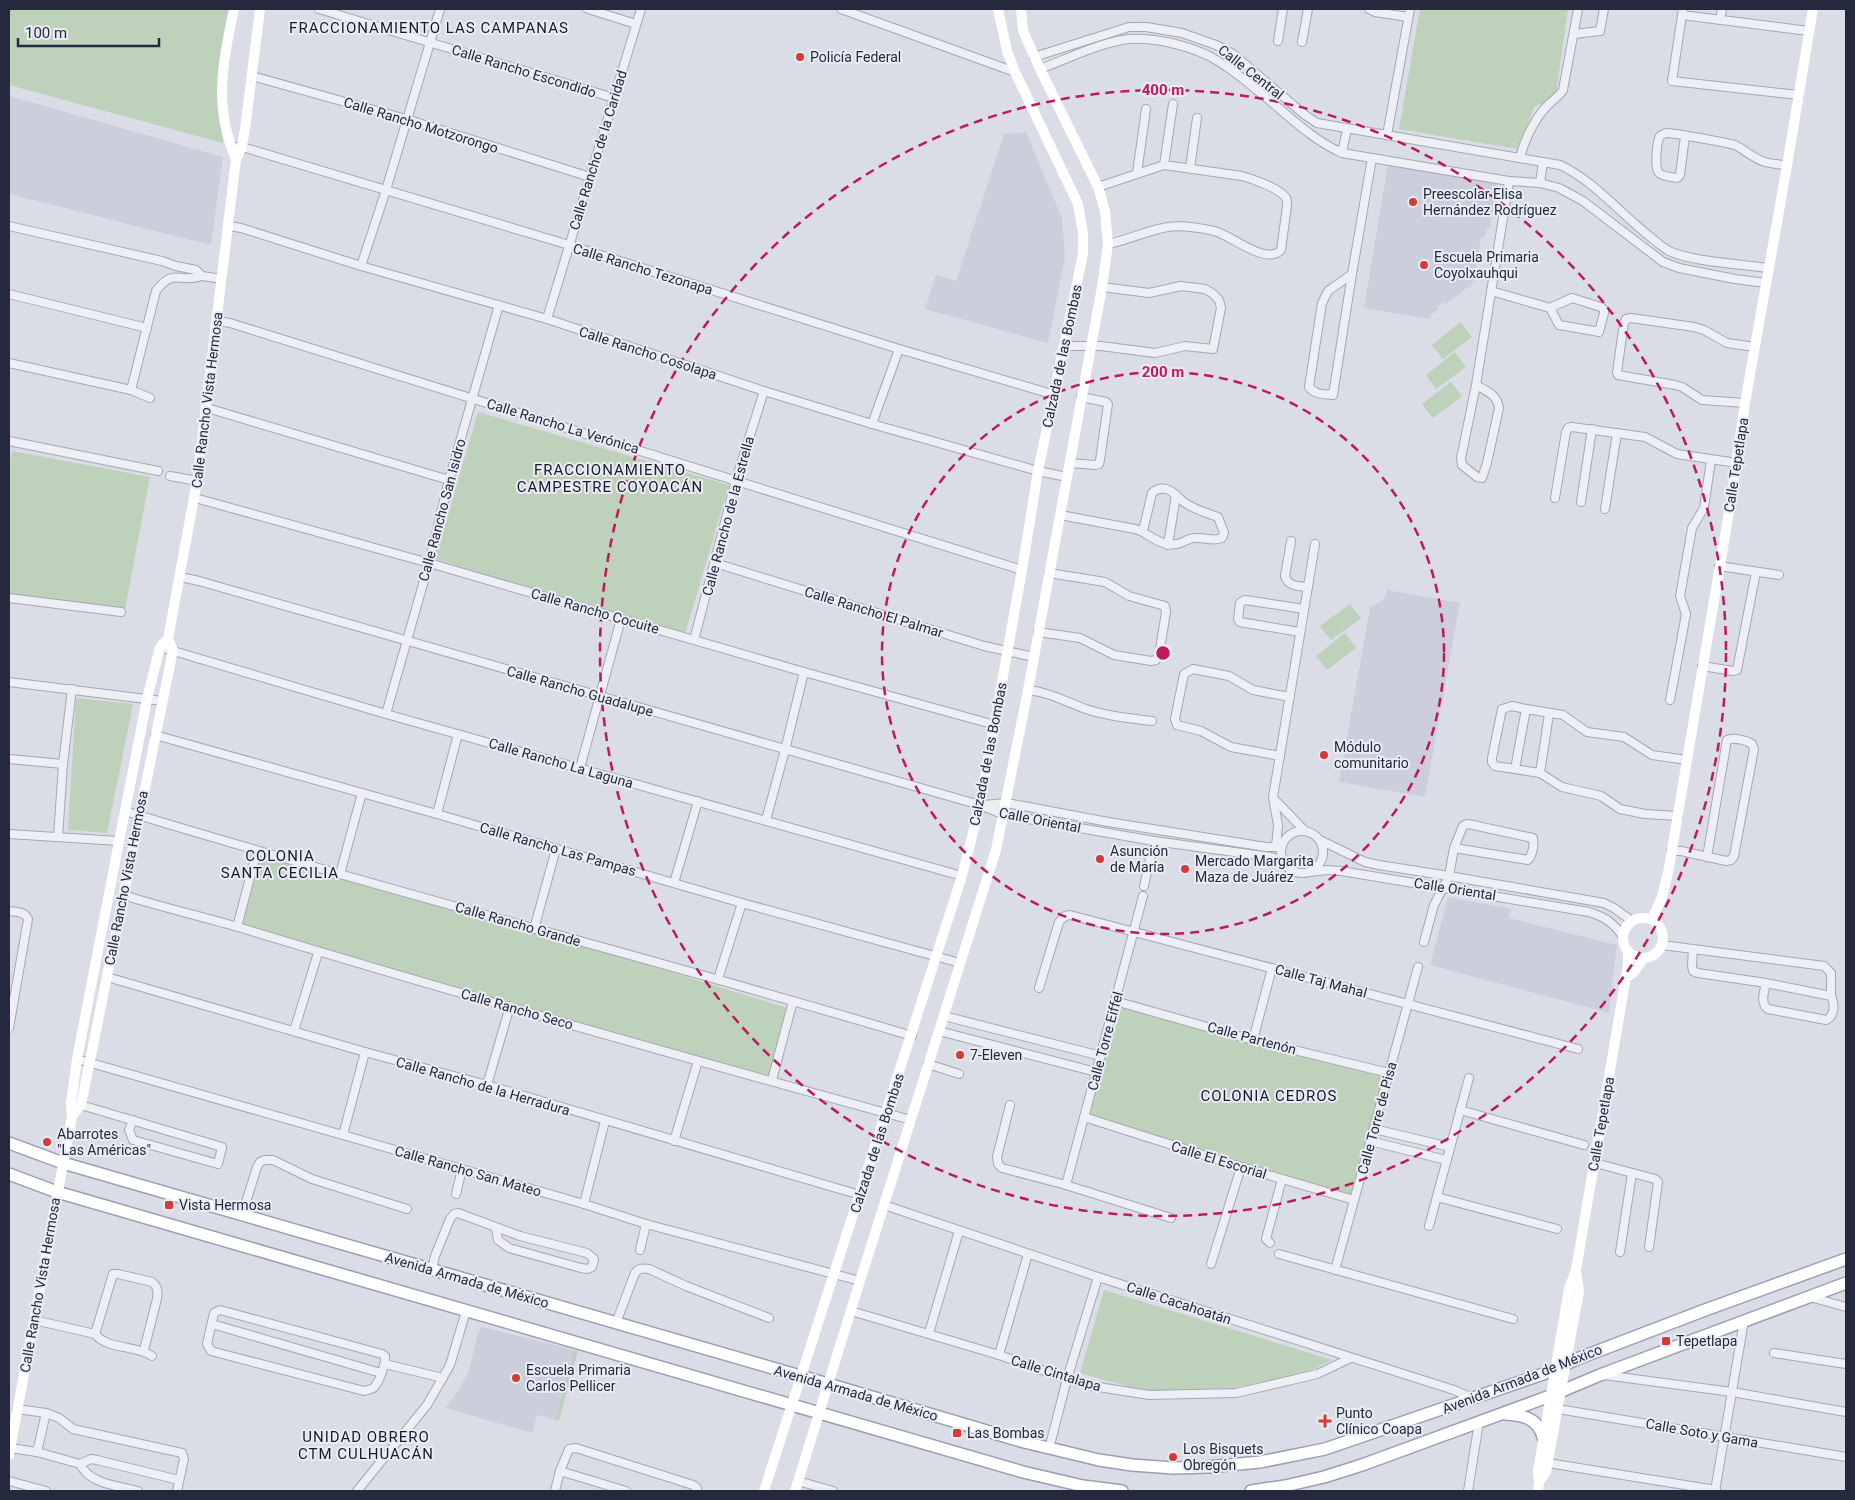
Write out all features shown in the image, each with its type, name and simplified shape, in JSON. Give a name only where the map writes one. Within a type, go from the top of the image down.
[{"type":"main road","name":"Avenida Armada de México","points":[[9,1143],[63,1163],[1049,1449],[1132,1465],[1173,1468],[1260,1462],[1325,1450],[1554,1369],[1846,1259]]},
{"type":"main road","points":[[9,1174],[57,1192],[1023,1472],[1083,1486],[1122,1491]]},
{"type":"main road","name":"Avenida Armada de México","points":[[1251,1491],[1324,1477],[1555,1394],[1600,1374],[1846,1283]]},
{"type":"main road","points":[[1501,1414],[1520,1415],[1532,1419],[1542,1431],[1543,1436]]},
{"type":"street","name":"Calle Rancho Vista Hermosa","points":[[234,9],[222,80],[223,107],[230,145],[236,159]]},
{"type":"street","name":"Calle Rancho Vista Hermosa","points":[[168,639],[195,498],[236,159],[242,146],[260,9]]},
{"type":"street","name":"Calle Rancho Escondido","points":[[319,9],[614,98]]},
{"type":"street","points":[[362,266],[440,9]]},
{"type":"street","points":[[588,9],[636,24]]},
{"type":"street","name":"Calle Rancho de la Caridad","points":[[547,319],[641,9]]},
{"type":"street","points":[[841,9],[1015,72]]},
{"type":"street","name":"Calzada de las Bombas","points":[[764,1491],[962,876],[980,805],[1038,472],[1083,254],[1083,233],[1078,204],[1015,72],[1007,51],[998,9]]},
{"type":"street","name":"Calzada de las Bombas","points":[[797,1486],[996,850],[1007,804],[1102,287],[1108,244],[1105,211],[1098,187],[1023,31],[1021,9]]},
{"type":"street","points":[[1278,42],[1283,9]]},
{"type":"street","points":[[1302,42],[1308,9]]},
{"type":"street","points":[[1369,9],[1375,12],[1408,17]]},
{"type":"street","points":[[1387,135],[1410,9]]},
{"type":"street","points":[[1520,158],[1522,149],[1535,124],[1546,108],[1563,90],[1578,9]]},
{"type":"street","points":[[1574,34],[1600,31],[1604,9]]},
{"type":"street","points":[[1720,20],[1722,9]]},
{"type":"street","name":"Calle Tepetlapa","points":[[1652,919],[1662,897],[1678,816],[1737,463],[1745,403],[1788,166],[1813,9]]},
{"type":"street","points":[[1799,95],[1672,81],[1682,12],[1720,20],[1809,31]]},
{"type":"street","name":"Calle Central","points":[[1034,57],[1129,27],[1146,27],[1182,33],[1210,42],[1233,54],[1317,123],[1560,165],[1574,172],[1668,250],[1691,257],[1768,268]]},
{"type":"street","name":"Calle Central","points":[[1040,69],[1107,44],[1129,39],[1168,42],[1207,56],[1263,95],[1304,131],[1342,153],[1509,181],[1540,183],[1559,188],[1583,202],[1663,262],[1679,268],[1766,283]]},
{"type":"street","name":"Calle Rancho Motzorongo","points":[[252,76],[406,119],[590,176]]},
{"type":"street","points":[[1164,165],[1173,104]]},
{"type":"street","points":[[1137,173],[1146,108]]},
{"type":"street","points":[[1190,168],[1198,118]]},
{"type":"street","points":[[1342,153],[1346,129]]},
{"type":"street","points":[[1685,136],[1680,175],[1677,178],[1659,174],[1656,170],[1658,140],[1666,133],[1685,136],[1734,144],[1764,162],[1788,166]]},
{"type":"street","name":"Calle Rancho Tezonapa","points":[[230,145],[242,146],[899,349],[1055,395]]},
{"type":"street","points":[[1352,274],[1328,291],[1322,302],[1309,387],[1313,392],[1333,395],[1372,158]]},
{"type":"street","points":[[1540,183],[1543,162]]},
{"type":"street","points":[[1098,187],[1164,165],[1254,179],[1282,193],[1287,199],[1281,250],[1276,254],[1270,255],[1248,249],[1227,235],[1214,231],[1179,226],[1168,227],[1108,244]]},
{"type":"street","points":[[1476,385],[1494,395],[1498,401],[1499,408],[1482,478],[1477,477],[1462,465],[1461,458],[1476,385],[1509,181]]},
{"type":"street","points":[[9,226],[162,261],[196,270],[202,276]]},
{"type":"street","name":"Calle Rancho Cosolapa","points":[[229,226],[547,319],[764,391],[872,424],[1038,472],[1067,477]]},
{"type":"street","points":[[174,276],[176,266]]},
{"type":"street","points":[[131,390],[156,291],[163,281],[174,276],[194,279],[202,276],[222,279]]},
{"type":"street","points":[[1065,346],[1121,348],[1155,353],[1185,346],[1213,349],[1221,308],[1219,300],[1205,289],[1181,286],[1149,293],[1102,287]]},
{"type":"street","points":[[1491,291],[1550,308],[1572,298],[1601,307],[1604,313],[1599,332],[1559,325],[1550,308]]},
{"type":"street","points":[[9,294],[146,328]]},
{"type":"street","name":"Calle Rancho San Isidro","points":[[386,714],[429,563],[449,480],[499,305]]},
{"type":"street","points":[[1745,403],[1702,400],[1682,387],[1618,375],[1624,323],[1626,319],[1631,318],[1694,327],[1704,330],[1727,343],[1755,347]]},
{"type":"street","name":"Calle Rancho La Verónica","points":[[217,321],[230,323],[473,398],[1022,570]]},
{"type":"street","points":[[872,424],[899,349]]},
{"type":"street","points":[[9,363],[131,390],[150,398]]},
{"type":"street","name":"Calle Rancho de la Estrella","points":[[694,640],[736,480],[764,391]]},
{"type":"street","points":[[1070,463],[1095,465],[1100,460],[1108,404],[1081,397]]},
{"type":"street","points":[[207,408],[449,480]]},
{"type":"street","points":[[1555,498],[1568,428],[1617,433],[1652,440],[1677,454],[1737,463]]},
{"type":"street","points":[[1581,502],[1592,430]]},
{"type":"street","points":[[1605,509],[1617,433]]},
{"type":"street","points":[[9,441],[158,471]]},
{"type":"street","points":[[1670,700],[1686,614],[1680,596],[1692,528],[1704,508],[1711,460]]},
{"type":"street","points":[[170,476],[197,480]]},
{"type":"street","points":[[1060,514],[1144,531],[1157,540],[1168,544],[1177,544],[1193,538],[1216,540],[1222,538],[1224,533],[1218,517],[1200,512],[1165,489],[1155,490],[1152,493],[1144,531]]},
{"type":"street","points":[[1168,544],[1176,495]]},
{"type":"street","name":"Calle Rancho Cocuite","points":[[195,498],[995,725]]},
{"type":"street","points":[[1291,541],[1286,576],[1287,582],[1308,587]]},
{"type":"street","points":[[1283,861],[1279,847],[1278,825],[1273,797],[1315,544]]},
{"type":"street","name":"Calle Rancho El Palmar","points":[[715,563],[1006,652],[1034,657]]},
{"type":"street","points":[[1719,566],[1779,575]]},
{"type":"street","points":[[1038,632],[1080,638],[1114,655],[1151,661],[1156,660],[1159,655],[1166,612],[1165,606],[1129,596],[1105,582],[1049,572]]},
{"type":"street","points":[[1702,666],[1737,670],[1756,572]]},
{"type":"street","name":"Calle Rancho Guadalupe","points":[[180,578],[199,581],[980,805]]},
{"type":"street","points":[[9,598],[121,612]]},
{"type":"street","points":[[1300,632],[1240,622],[1238,619],[1240,603],[1245,600],[1304,609]]},
{"type":"street","points":[[580,768],[621,619]]},
{"type":"street","points":[[160,647],[168,639],[173,650]]},
{"type":"street","name":"Calle Rancho Vista Hermosa","points":[[76,1104],[77,1059],[125,811],[160,647]]},
{"type":"street","name":"Calle Rancho La Laguna","points":[[160,647],[386,714],[962,876]]},
{"type":"street","name":"Calle Rancho Vista Hermosa","points":[[10,1452],[72,1116],[89,1062],[173,650]]},
{"type":"street","points":[[1280,756],[1231,746],[1201,731],[1177,725],[1175,720],[1184,674],[1193,669],[1229,676],[1253,690],[1290,696]]},
{"type":"street","points":[[766,820],[804,672]]},
{"type":"street","points":[[9,682],[162,701]]},
{"type":"street","points":[[58,837],[62,764],[72,689]]},
{"type":"street","points":[[1028,690],[1062,698],[1084,708],[1118,717],[1152,721]]},
{"type":"street","points":[[1678,816],[1645,814],[1620,809],[1601,796],[1562,787],[1540,773],[1495,766],[1492,758],[1502,709],[1512,706],[1566,717],[1587,732],[1624,737],[1652,755],[1687,760]]},
{"type":"street","points":[[1515,769],[1526,709]]},
{"type":"street","points":[[1540,773],[1550,714]]},
{"type":"street","points":[[437,814],[458,734]]},
{"type":"street","name":"Calle Rancho Las Pampas","points":[[155,735],[437,814],[742,903],[960,963]]},
{"type":"street","points":[[1671,851],[1726,861],[1731,860],[1734,856],[1754,749],[1749,742],[1727,740],[1707,857]]},
{"type":"street","points":[[9,759],[62,764]]},
{"type":"street","points":[[340,874],[362,793]]},
{"type":"street","name":"Calle Oriental","points":[[1273,797],[1304,831],[1365,862],[1604,903],[1632,921]]},
{"type":"street","points":[[674,883],[698,801]]},
{"type":"street","name":"Calle Oriental","points":[[980,805],[1007,804],[1116,824],[1279,847]]},
{"type":"street","name":"Calle Oriental","points":[[980,805],[1004,815],[1154,841],[1271,857],[1283,861],[1296,872],[1341,871],[1539,902],[1590,912],[1608,920],[1623,937]]},
{"type":"street","name":"Calle Rancho Grande","points":[[125,811],[257,851],[718,979],[912,1036]]},
{"type":"street","points":[[1424,942],[1434,905],[1449,876],[1454,848],[1463,826],[1468,824],[1528,836],[1533,838],[1534,843],[1531,857],[1528,860],[1454,848]]},
{"type":"street","points":[[1279,847],[1291,834],[1304,831]]},
{"type":"street","points":[[9,834],[119,841]]},
{"type":"street","points":[[1310,872],[1318,867],[1322,859],[1324,849],[1320,840]]},
{"type":"street","points":[[1144,886],[1154,841]]},
{"type":"street","points":[[534,928],[556,849]]},
{"type":"street","points":[[237,927],[257,851]]},
{"type":"street","points":[[1400,881],[1402,868]]},
{"type":"street","name":"Calle Rancho Seco","points":[[123,896],[237,927],[318,953],[911,1120]]},
{"type":"street","name":"Calle Torre Eiffel","points":[[1066,1185],[1143,896]]},
{"type":"street","points":[[718,979],[742,903]]},
{"type":"street","points":[[1599,915],[1604,903]]},
{"type":"street","points":[[9,912],[22,912],[26,914],[28,924],[9,1028]]},
{"type":"street","name":"Calle Taj Mahal","points":[[1039,988],[1060,922],[1065,916],[1070,915],[1578,1049]]},
{"type":"street","points":[[1642,917],[1652,919],[1663,932],[1662,945],[1653,956],[1644,958],[1635,956],[1628,951],[1624,944],[1625,928],[1632,921],[1642,917]]},
{"type":"street","points":[[101,932],[115,935]]},
{"type":"street","points":[[1662,945],[1824,966],[1830,973],[1831,996],[1834,1002],[1832,1014],[1826,1020],[1773,1012],[1764,1006],[1763,1000],[1766,983]]},
{"type":"street","points":[[1693,948],[1692,966],[1693,971],[1698,973],[1766,983],[1831,996]]},
{"type":"street","name":"Calle Tepetlapa","points":[[1538,1487],[1546,1472],[1558,1409],[1554,1369],[1569,1289],[1576,1270],[1595,1164],[1626,978],[1628,951]]},
{"type":"street","points":[[294,1031],[318,953]]},
{"type":"street","points":[[1626,978],[1633,973],[1644,958]]},
{"type":"street","name":"Calle Torre de Pisa","points":[[1335,1270],[1418,967]]},
{"type":"street","points":[[1253,1040],[1272,968]]},
{"type":"street","name":"Calle Rancho de la Herradura","points":[[107,977],[365,1052],[487,1085],[674,1142],[860,1195]]},
{"type":"street","name":"Calle Partenón","points":[[1115,1001],[1253,1040],[1389,1073]]},
{"type":"street","points":[[772,1080],[793,1002]]},
{"type":"street","points":[[487,1085],[510,1006]]},
{"type":"street","points":[[944,1016],[1100,1056]]},
{"type":"street","points":[[939,1031],[1096,1072]]},
{"type":"street","points":[[1021,1052],[1026,1037]]},
{"type":"street","points":[[344,1135],[365,1052]]},
{"type":"street","name":"Calle Rancho San Mateo","points":[[77,1059],[584,1204],[646,1224],[860,1282]]},
{"type":"street","points":[[674,1142],[698,1061]]},
{"type":"street","points":[[928,1064],[959,1074]]},
{"type":"street","points":[[1429,1226],[1469,1078]]},
{"type":"street","points":[[76,1104],[133,1120],[222,1147],[218,1164],[133,1140],[130,1130],[133,1120]]},
{"type":"street","points":[[1010,1105],[997,1156],[998,1164],[1002,1168],[1066,1185],[1171,1218]]},
{"type":"street","points":[[1460,1110],[1584,1145]]},
{"type":"street","name":"Calle El Escorial","points":[[1084,1117],[1241,1167],[1354,1200]]},
{"type":"street","points":[[584,1204],[605,1121]]},
{"type":"street","points":[[1374,1129],[1450,1146]]},
{"type":"street","points":[[1370,1141],[1446,1160]]},
{"type":"street","points":[[242,1215],[257,1167],[260,1162],[265,1160],[274,1160],[312,1179],[407,1209]]},
{"type":"street","points":[[1595,1164],[1655,1179],[1658,1182],[1649,1247]]},
{"type":"street","points":[[1211,1264],[1241,1167]]},
{"type":"street","points":[[456,1194],[462,1169]]},
{"type":"street","points":[[1620,1252],[1632,1173]]},
{"type":"street","points":[[1270,1242],[1266,1239],[1282,1179]]},
{"type":"street","points":[[1437,1197],[1556,1229]]},
{"type":"street","name":"Calle Cacahoatán","points":[[884,1206],[1474,1398]]},
{"type":"street","points":[[432,1270],[447,1226],[454,1214],[462,1214],[496,1228],[587,1253],[594,1259],[592,1268],[581,1268],[509,1248],[498,1240],[496,1228]]},
{"type":"street","points":[[640,1250],[646,1224]]},
{"type":"street","points":[[929,1333],[959,1231]]},
{"type":"street","points":[[999,1355],[1028,1254]]},
{"type":"street","points":[[1279,1254],[1513,1319]]},
{"type":"street","points":[[616,1323],[632,1278],[638,1269],[649,1268],[686,1286],[769,1318]]},
{"type":"street","name":"Calle Tepetlapa","points":[[1538,1487],[1538,1470],[1543,1436],[1555,1394],[1567,1363],[1579,1291],[1576,1270]]},
{"type":"street","points":[[95,1334],[113,1274],[152,1282],[158,1291],[144,1350]]},
{"type":"street","points":[[1049,1449],[1098,1277]]},
{"type":"street","points":[[1810,1297],[1846,1307]]},
{"type":"street","points":[[222,1310],[382,1354],[385,1356],[385,1364],[373,1388],[364,1391],[211,1351],[207,1344],[212,1324],[214,1313],[222,1310]]},
{"type":"street","points":[[357,1491],[422,1412],[443,1378],[450,1365],[466,1311]]},
{"type":"street","name":"Calle Cintalapa","points":[[851,1311],[929,1333],[1092,1386],[1149,1395],[1236,1393],[1317,1374],[1351,1358]]},
{"type":"street","points":[[34,1320],[95,1334],[99,1339],[106,1342],[135,1350],[144,1350],[152,1356]]},
{"type":"street","points":[[1548,1463],[1716,1491],[1744,1321]]},
{"type":"street","points":[[212,1324],[381,1373]]},
{"type":"street","points":[[1774,1353],[1846,1364]]},
{"type":"street","points":[[385,1364],[443,1378]]},
{"type":"street","points":[[1600,1374],[1732,1392],[1846,1412]]},
{"type":"street","points":[[17,1409],[46,1413],[59,1418],[72,1429],[182,1453],[184,1459],[177,1491]]},
{"type":"street","name":"Calle Soto y Gama","points":[[1558,1409],[1846,1457]]},
{"type":"street","points":[[37,1452],[46,1413]]},
{"type":"street","points":[[1468,1491],[1479,1422]]},
{"type":"street","points":[[555,1491],[560,1471],[569,1449],[576,1448],[693,1484],[698,1491]]},
{"type":"street","points":[[10,1452],[37,1452],[80,1464],[92,1459],[179,1480]]},
{"type":"street","points":[[80,1464],[83,1471],[90,1477],[138,1491]]},
{"type":"street","points":[[560,1471],[626,1491]]},
{"type":"street","points":[[9,1481],[46,1491]]},
{"type":"street","points":[[797,1486],[833,1491]]},
{"type":"shaded area","points":[[9,96],[223,157],[211,245],[9,194]]},
{"type":"shaded area","points":[[1026,132],[1062,218],[1065,257],[1048,343],[925,309],[936,275],[956,281],[1004,134]]},
{"type":"shaded area","points":[[1388,165],[1498,182],[1490,227],[1487,227],[1485,237],[1481,237],[1473,283],[1446,304],[1444,302],[1437,307],[1438,309],[1431,315],[1430,319],[1364,308]]},
{"type":"shaded area","points":[[1387,590],[1460,603],[1425,797],[1339,782],[1370,608],[1385,598]]},
{"type":"shaded area","points":[[1448,897],[1511,909],[1509,918],[1617,945],[1609,1013],[1430,965]]},
{"type":"shaded area","name":"Escuela Primaria Carlos Pellicer","points":[[483,1327],[574,1350],[555,1420],[537,1415],[532,1433],[445,1408],[458,1391],[468,1373],[479,1330]]},
{"type":"green space","points":[[9,9],[232,9],[219,74],[223,143],[9,85]]},
{"type":"green space","points":[[1420,9],[1568,9],[1555,100],[1535,106],[1517,149],[1399,129]]},
{"type":"green space","points":[[1461,322],[1472,337],[1443,359],[1432,345]]},
{"type":"green space","points":[[1455,352],[1466,367],[1436,389],[1426,375]]},
{"type":"green space","points":[[1451,382],[1462,396],[1433,418],[1422,404]]},
{"type":"green space","points":[[478,412],[729,485],[685,634],[435,559]]},
{"type":"green space","points":[[12,451],[150,477],[125,609],[9,595],[9,468]]},
{"type":"green space","points":[[1350,604],[1361,618],[1331,640],[1320,626]]},
{"type":"green space","points":[[1345,633],[1356,648],[1327,670],[1316,656]]},
{"type":"green space","points":[[76,698],[133,704],[107,833],[68,830]]},
{"type":"green space","points":[[262,856],[534,930],[794,1010],[775,1079],[238,926]]},
{"type":"green space","points":[[1122,1007],[1384,1077],[1373,1130],[1355,1197],[1089,1121],[1098,1081]]},
{"type":"green space","points":[[1104,1290],[1332,1360],[1304,1373],[1233,1388],[1148,1392],[1080,1373]]},
{"type":"green space","points":[[574,1350],[578,1351],[559,1421],[555,1420]]},
{"type":"place","name":"Policía Federal","points":[[800,57]]},
{"type":"place","name":"Preescolar Elisa Hernández Rodríguez","points":[[1413,202]]},
{"type":"place","name":"Escuela Primaria Coyolxauhqui","points":[[1424,265]]},
{"type":"place","name":"Módulo comunitario","points":[[1324,755]]},
{"type":"place","name":"Asunción de María","points":[[1100,859]]},
{"type":"place","name":"Mercado Margarita Maza de Juárez","points":[[1185,869]]},
{"type":"place","name":"7-Eleven","points":[[960,1055]]},
{"type":"place","name":"Abarrotes \"Las Américas\"","points":[[47,1142]]},
{"type":"place","name":"Vista Hermosa","points":[[169,1205]]},
{"type":"place","name":"Tepetlapa","points":[[1666,1341]]},
{"type":"place","name":"Escuela Primaria Carlos Pellicer","points":[[516,1378]]},
{"type":"place","name":"Punto Clínico Coapa","points":[[1325,1421]]},
{"type":"place","name":"Las Bombas","points":[[957,1433]]},
{"type":"place","name":"Los Bisquets Obregón","points":[[1173,1457]]},
{"type":"district","name":"FRACCIONAMIENTO LAS CAMPANAS","points":[[429,28]]},
{"type":"district","name":"FRACCIONAMIENTO CAMPESTRE COYOACÁN","points":[[610,478]]},
{"type":"district","name":"COLONIA SANTA CECILIA","points":[[280,864]]},
{"type":"district","name":"COLONIA CEDROS","points":[[1269,1096]]},
{"type":"district","name":"UNIDAD OBRERO CTM CULHUACÁN","points":[[366,1446]]}]
